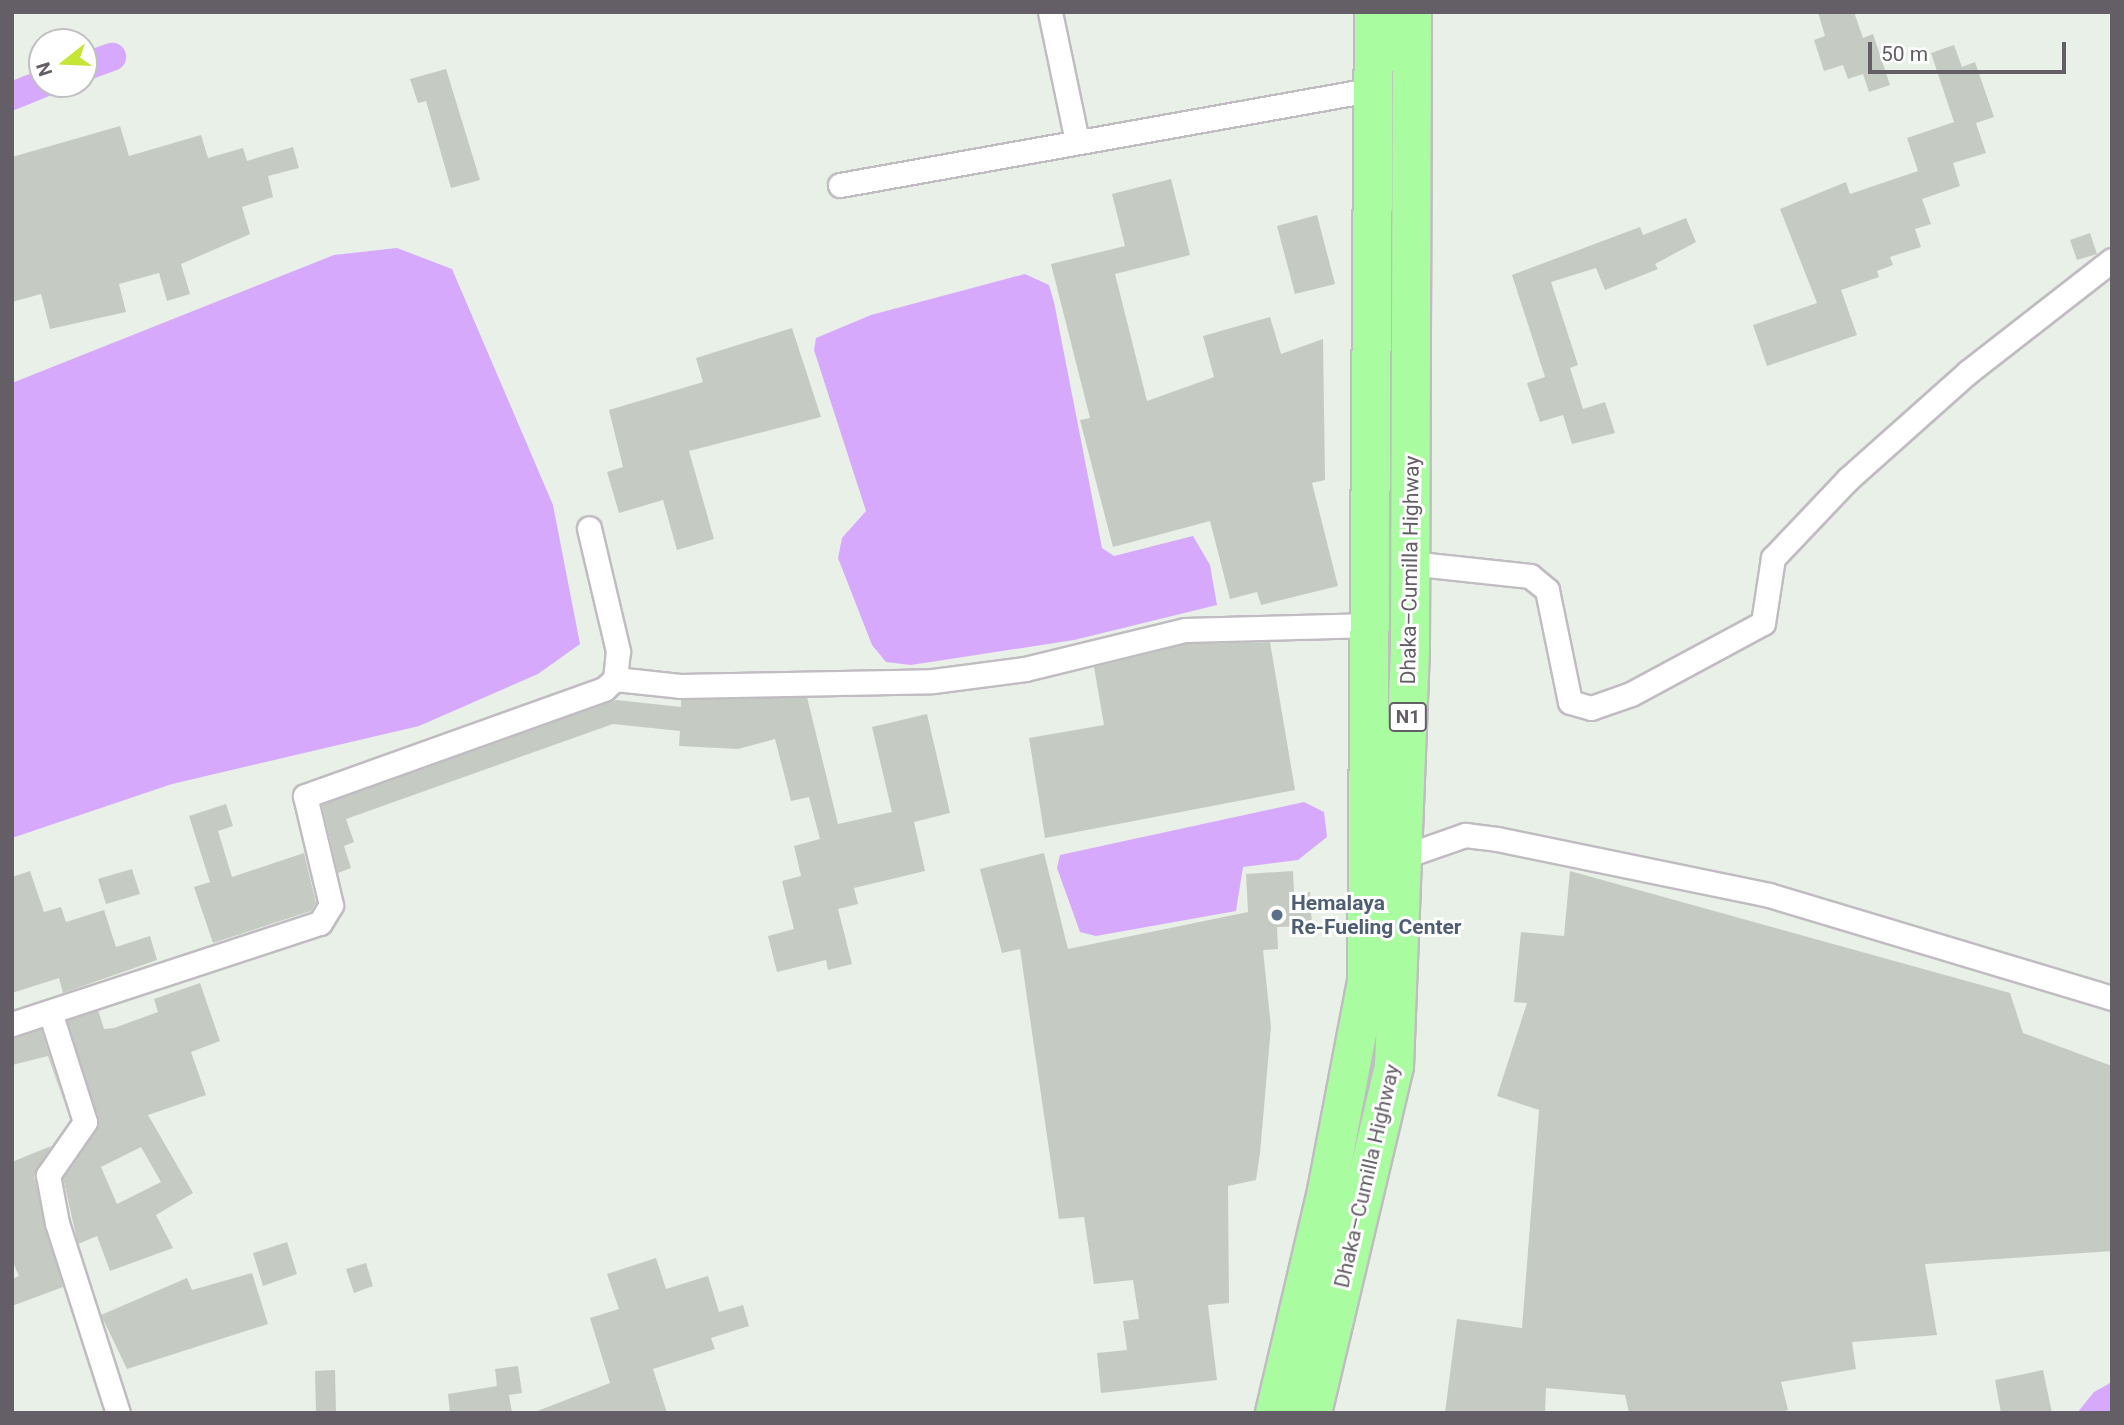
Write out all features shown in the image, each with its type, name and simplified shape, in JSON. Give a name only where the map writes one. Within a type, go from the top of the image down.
[{"type":"highway","name":"Dhaka–Cumilla Highway","points":[[1275,1413],[1328,1191],[1367,982],[1372,625],[1374,12]]},
{"type":"highway","name":"Dhaka–Cumilla Highway","points":[[1312,1413],[1394,1066],[1405,856],[1412,12]]},
{"type":"street","points":[[1050,12],[1077,141]]},
{"type":"street","points":[[840,185],[1375,89]]},
{"type":"street","points":[[1409,563],[1530,576],[1546,590],[1570,702],[1591,708],[1631,694],[1763,623],[1773,558],[1848,479],[1968,372],[2112,260]]},
{"type":"street","points":[[589,528],[612,611],[615,679]]},
{"type":"street","points":[[12,1024],[320,923],[331,905],[305,796],[589,697],[615,679],[680,686],[933,681],[1025,669],[1185,630],[1372,625]]},
{"type":"street","points":[[1405,856],[1465,835],[1497,839],[1769,895],[2112,998]]},
{"type":"street","points":[[50,1012],[85,1122],[48,1175],[79,1299],[118,1413]]},
{"type":"shaded area","points":[[397,248],[452,269],[553,505],[580,644],[538,674],[419,726],[172,784],[12,838],[12,383],[334,255]]},
{"type":"shaded area","points":[[1025,274],[1049,285],[1054,302],[1102,548],[1114,556],[1193,536],[1210,565],[1217,605],[1074,640],[911,665],[886,662],[872,645],[838,558],[842,538],[866,511],[814,350],[816,338],[871,315]]},
{"type":"shaded area","points":[[1304,802],[1324,812],[1327,837],[1298,860],[1243,867],[1236,911],[1096,936],[1080,932],[1057,868],[1060,855]]},
{"type":"shaded area","points":[[2112,1382],[2112,1413],[2077,1413],[2094,1392]]},
{"type":"building","points":[[1818,12],[1854,12],[1863,38],[1873,34],[1890,85],[1869,92],[1863,74],[1848,79],[1843,65],[1824,71],[1814,40],[1825,36]]},
{"type":"building","points":[[1954,45],[1962,67],[1975,62],[1994,117],[1976,123],[1986,153],[1953,163],[1960,186],[1922,199],[1931,224],[1915,229],[1921,247],[1890,257],[1893,265],[1877,271],[1879,277],[1841,290],[1857,335],[1767,366],[1753,325],[1817,303],[1780,209],[1846,182],[1850,194],[1918,171],[1907,138],[1954,122],[1931,53]]},
{"type":"building","points":[[446,69],[480,180],[451,188],[426,101],[418,103],[410,79]]},
{"type":"building","points":[[120,126],[129,156],[201,135],[208,158],[243,148],[247,161],[293,147],[299,168],[268,176],[273,197],[242,207],[250,234],[181,264],[190,294],[167,301],[159,273],[119,284],[126,312],[50,329],[41,294],[12,302],[12,157]]},
{"type":"building","points":[[1171,179],[1190,255],[1115,274],[1147,401],[1214,377],[1203,336],[1270,317],[1281,354],[1323,339],[1325,480],[1312,483],[1338,586],[1261,605],[1257,592],[1230,599],[1210,521],[1113,547],[1080,420],[1090,418],[1051,264],[1125,246],[1112,194]]},
{"type":"building","points":[[1317,215],[1335,284],[1295,294],[1277,226]]},
{"type":"building","points":[[1686,218],[1696,242],[1655,264],[1658,269],[1605,290],[1596,268],[1551,282],[1578,365],[1570,368],[1583,409],[1605,402],[1615,433],[1572,444],[1563,415],[1540,422],[1527,383],[1545,377],[1512,275],[1640,227],[1643,235]]},
{"type":"building","points":[[2090,233],[2097,254],[2077,260],[2070,240]]},
{"type":"building","points":[[792,328],[821,417],[689,451],[714,539],[677,550],[663,500],[619,513],[607,472],[623,467],[609,410],[703,382],[696,358]]},
{"type":"building","points":[[1270,642],[1295,790],[1045,838],[1029,738],[1104,725],[1094,667],[1187,644]]},
{"type":"building","points":[[807,697],[838,824],[892,812],[872,727],[927,714],[950,813],[914,822],[925,871],[854,888],[858,904],[838,909],[852,964],[828,970],[826,960],[777,972],[768,936],[794,929],[782,881],[801,876],[794,846],[820,839],[809,797],[791,801],[775,739],[738,749],[679,746],[680,731],[613,724],[346,819],[354,842],[344,846],[351,868],[338,873],[322,805],[616,700],[681,707],[681,700]]},
{"type":"building","points":[[226,804],[233,826],[218,831],[232,877],[304,853],[316,903],[311,911],[213,943],[194,887],[210,882],[189,816]]},
{"type":"building","points":[[1044,853],[1068,949],[1248,912],[1246,874],[1293,871],[1294,893],[1310,892],[1312,926],[1277,927],[1278,949],[1263,950],[1271,1027],[1260,1153],[1256,1180],[1228,1186],[1229,1303],[1208,1305],[1217,1380],[1101,1393],[1097,1353],[1127,1350],[1123,1321],[1139,1319],[1133,1280],[1094,1284],[1084,1217],[1059,1219],[1020,949],[1002,953],[980,869]]},
{"type":"building","points":[[132,869],[140,894],[106,904],[98,879]]},
{"type":"building","points":[[30,871],[44,912],[61,907],[66,922],[104,910],[116,947],[150,936],[157,960],[63,993],[59,978],[12,993],[12,877]]},
{"type":"building","points":[[1570,871],[2010,993],[2023,1033],[2112,1066],[2112,1251],[1925,1264],[1937,1335],[1852,1342],[1856,1369],[1781,1382],[1788,1410],[1777,1413],[1629,1413],[1625,1395],[1546,1388],[1545,1413],[1445,1413],[1457,1319],[1522,1328],[1539,1110],[1497,1096],[1527,1003],[1514,1002],[1521,932],[1564,936]]},
{"type":"building","points":[[200,983],[220,1041],[191,1052],[206,1095],[148,1115],[193,1193],[156,1215],[173,1248],[110,1271],[97,1236],[78,1244],[63,1178],[99,1124],[67,1021],[98,1010],[104,1029],[114,1028],[158,1012],[154,999]],"holes":[[[141,1147],[161,1182],[117,1204],[101,1167]]]},
{"type":"building","points":[[41,1029],[64,1102],[48,1056],[12,1065],[12,1038]]},
{"type":"building","points":[[51,1146],[34,1177],[63,1287],[12,1306],[12,1279],[19,1276],[12,1260],[12,1162]]},
{"type":"building","points":[[287,1242],[297,1274],[263,1286],[253,1253]]},
{"type":"building","points":[[656,1258],[666,1289],[708,1276],[719,1312],[743,1305],[749,1326],[711,1338],[715,1349],[653,1369],[667,1413],[532,1413],[610,1383],[590,1318],[619,1309],[607,1274]]},
{"type":"building","points":[[366,1263],[373,1286],[354,1293],[346,1269]]},
{"type":"building","points":[[252,1273],[268,1324],[127,1369],[101,1315],[187,1278],[192,1290]]},
{"type":"building","points":[[518,1366],[522,1393],[509,1395],[512,1413],[450,1413],[448,1394],[497,1386],[495,1369]]},
{"type":"building","points":[[335,1370],[336,1413],[316,1413],[315,1371]]},
{"type":"building","points":[[2043,1370],[2052,1413],[2001,1413],[1995,1380]]},
{"type":"waterway","points":[[98,62],[112,57]]},
{"type":"waterway","points":[[12,96],[28,90]]},
{"type":"place","name":"Hemalaya Re-Fueling Center","points":[[1277,915]]}]
